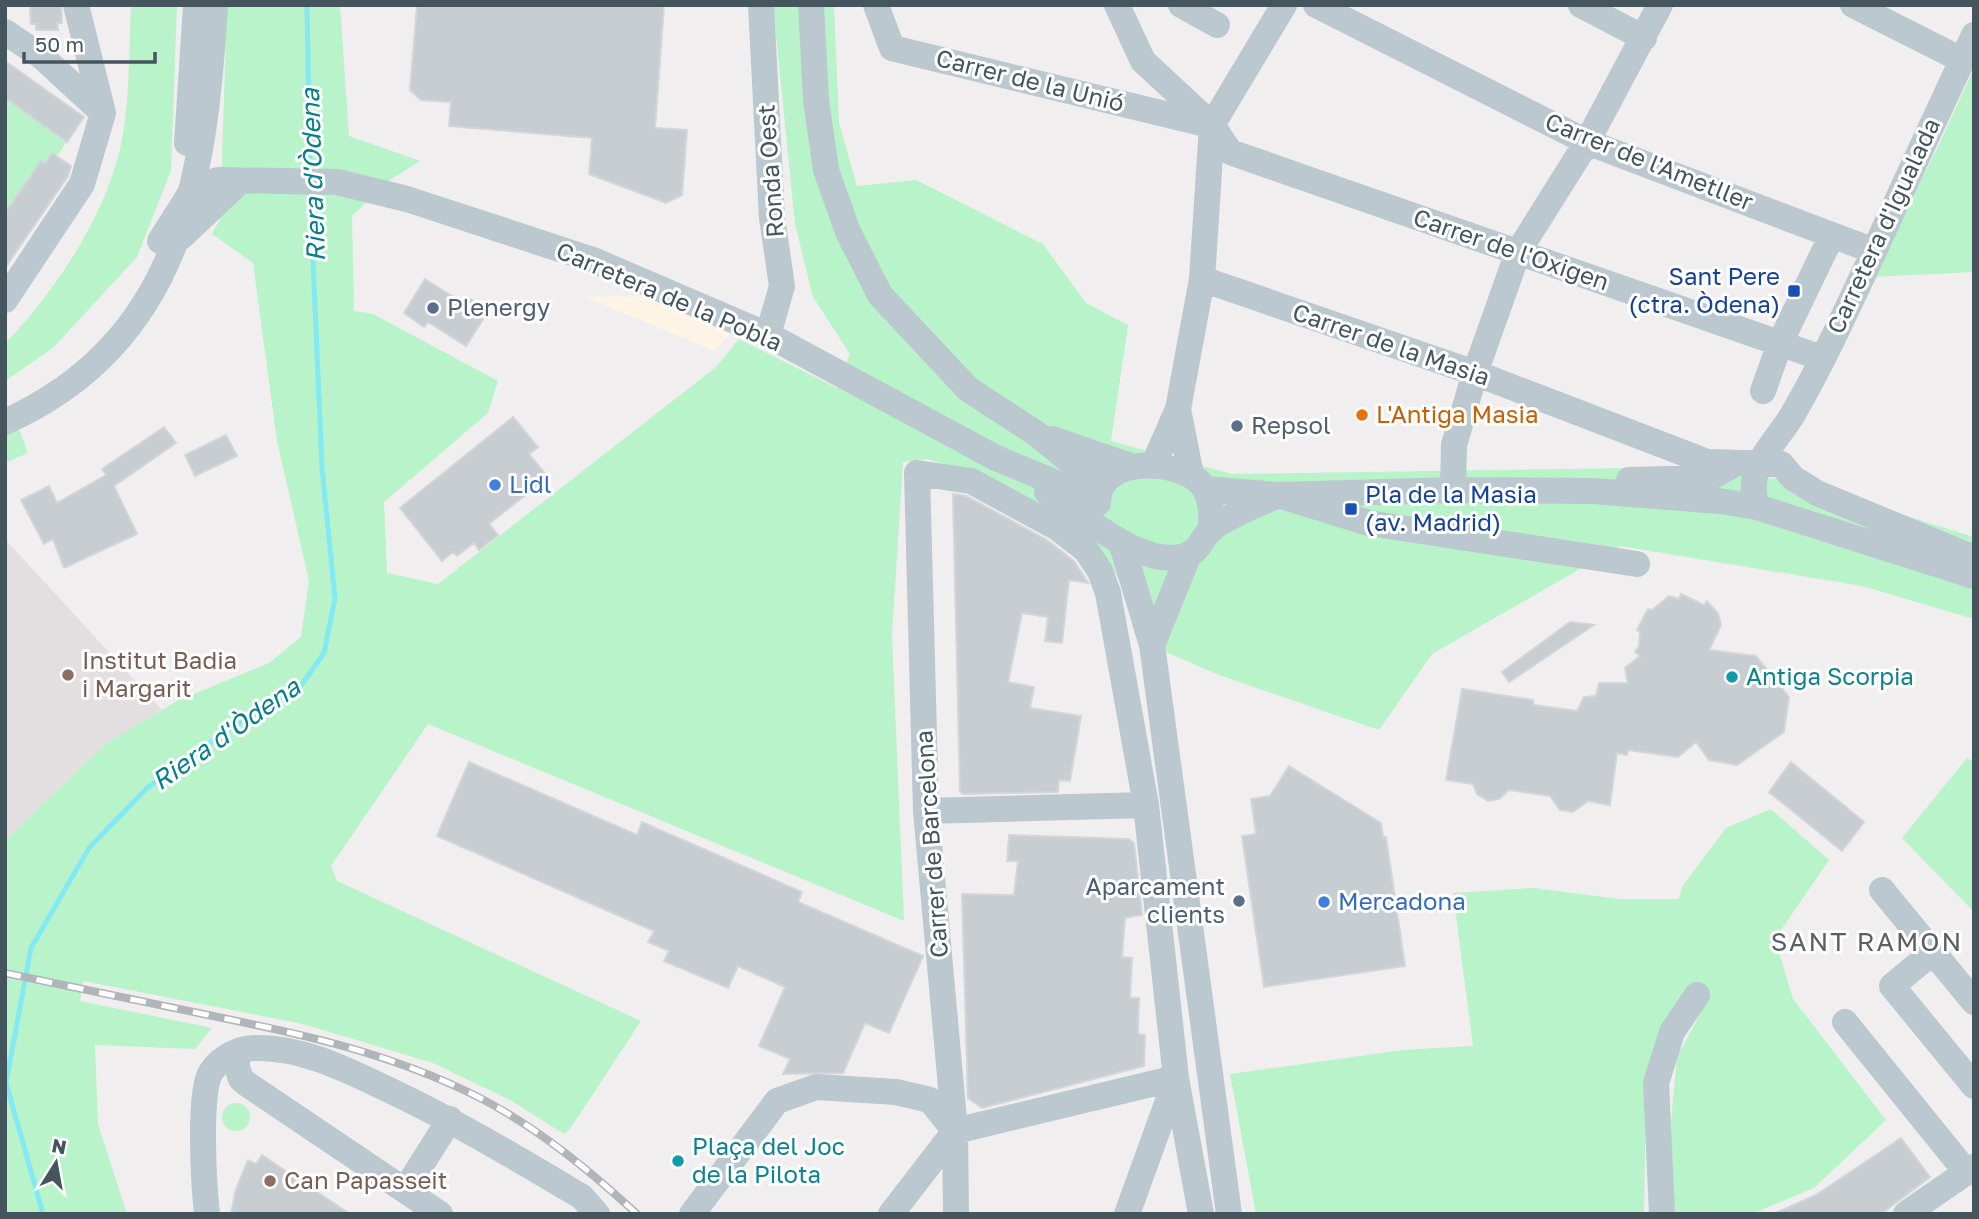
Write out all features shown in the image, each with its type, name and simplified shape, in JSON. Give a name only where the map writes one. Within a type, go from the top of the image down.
[{"type":"street","points":[[5,300],[82,184],[103,113],[76,5]]},
{"type":"street","points":[[5,422],[70,384],[111,347],[161,278],[186,152],[196,5]]},
{"type":"street","points":[[5,403],[59,370],[102,332],[170,240],[193,189],[210,103],[215,5]]},
{"type":"street","name":"Ronda Oest","points":[[761,5],[772,218],[782,286],[768,335]]},
{"type":"street","points":[[811,5],[816,100],[826,170],[848,232],[880,295],[968,389],[1037,434],[1099,494]]},
{"type":"street","name":"Carrer de la Unió","points":[[876,5],[892,48],[1212,125]]},
{"type":"street","name":"Carrer de l'Oxigen","points":[[1117,5],[1143,61],[1212,125],[1230,152],[1822,358]]},
{"type":"street","points":[[1181,5],[1217,25]]},
{"type":"street","points":[[1229,1214],[1152,645],[1116,539],[1101,516],[1099,494],[1114,473],[1142,466],[1178,409],[1202,279],[1212,125],[1284,5]]},
{"type":"street","name":"Carrer de l'Ametller","points":[[1316,5],[1587,142],[1874,251]]},
{"type":"street","points":[[1581,5],[1644,37]]},
{"type":"street","points":[[1453,490],[1454,445],[1475,373],[1518,252],[1587,142],[1660,5]]},
{"type":"street","points":[[1853,5],[1962,60]]},
{"type":"street","points":[[5,32],[41,57],[103,113]]},
{"type":"street","points":[[41,57],[68,47],[82,32]]},
{"type":"street","name":"Carretera d'Igualada","points":[[1757,507],[1770,491],[1760,461],[1792,416],[1822,358],[1974,35]]},
{"type":"street","points":[[170,240],[240,182],[218,162],[204,133]]},
{"type":"street","points":[[186,152],[193,189]]},
{"type":"street","name":"Carretera de la Pobla","points":[[193,189],[240,182],[337,182],[407,199],[593,260],[768,335],[996,458],[1099,494]]},
{"type":"street","points":[[1763,391],[1780,344],[1832,235]]},
{"type":"street","name":"Carrer de la Masia","points":[[1202,279],[1475,373],[1707,462],[1760,461]]},
{"type":"street","points":[[1178,409],[1198,482],[1212,507],[1211,529]]},
{"type":"street","points":[[1037,434],[1198,482],[1278,495],[1369,523],[1637,564]]},
{"type":"street","points":[[996,458],[1116,539],[1153,556],[1174,558],[1189,554],[1200,546],[1211,529],[1278,495],[1453,490],[1593,491],[1719,501],[1757,507],[1974,576]]},
{"type":"street","points":[[1593,491],[1633,478],[1710,478],[1760,461],[1817,493],[1974,558]]},
{"type":"street","name":"Carrer de Barcelona","points":[[956,1214],[955,1131],[926,811],[917,473],[971,481],[1056,527],[1086,551],[1100,571],[1108,593],[1124,683]]},
{"type":"street","points":[[1152,645],[1189,554]]},
{"type":"street","points":[[1155,682],[1124,683],[1146,805],[1176,1070],[1201,1214]]},
{"type":"street","points":[[926,811],[1146,805]]},
{"type":"street","points":[[1882,890],[1974,1002]]},
{"type":"street","points":[[1933,952],[1892,986],[1974,1086]]},
{"type":"street","points":[[1662,1214],[1656,1083],[1672,1032],[1697,995]]},
{"type":"street","points":[[1126,1214],[1176,1070],[1202,1018]]},
{"type":"street","points":[[1845,1021],[1970,1170],[1906,1214]]},
{"type":"street","points":[[207,1214],[205,1086],[216,1066],[229,1055],[241,1050],[274,1049],[334,1063],[450,1119],[582,1197],[597,1214]]},
{"type":"street","points":[[241,1050],[236,1064],[241,1079],[247,1084],[440,1214]]},
{"type":"street","points":[[891,1214],[955,1131],[1176,1070]]},
{"type":"street","points":[[205,1113],[218,1094],[232,1086],[247,1084]]},
{"type":"street","points":[[692,1214],[777,1101],[816,1087],[896,1092],[930,1100],[955,1131]]},
{"type":"street","points":[[406,1189],[450,1119]]},
{"type":"shaded area","points":[[642,296],[730,334],[715,351],[585,297]]},
{"type":"shaded area","name":"Institut Badia i Margarit","points":[[5,539],[162,710],[107,743],[5,840]]},
{"type":"green space","points":[[131,5],[177,5],[171,171],[137,257],[53,348],[5,381],[5,344],[42,301],[75,253],[102,202],[112,176],[126,116]]},
{"type":"green space","points":[[227,5],[340,5],[349,136],[420,161],[390,180],[352,216],[354,311],[373,314],[498,381],[488,413],[384,502],[387,573],[438,584],[716,367],[739,339],[837,388],[850,354],[813,297],[795,224],[773,5],[834,5],[839,123],[857,186],[916,180],[1043,244],[1086,303],[1128,325],[1111,441],[1232,474],[1694,467],[1797,482],[1974,537],[1974,619],[1862,586],[1620,546],[1432,654],[1379,730],[1219,675],[1166,652],[1103,555],[976,475],[927,459],[903,462],[892,635],[904,921],[428,724],[331,866],[337,881],[641,1021],[570,1129],[564,1134],[510,1100],[433,1063],[303,1024],[83,981],[80,1001],[212,1028],[195,1049],[95,1045],[98,1124],[127,1214],[5,1214],[5,840],[107,743],[177,701],[269,663],[301,637],[309,581],[277,441],[253,263],[212,234],[220,219]]},
{"type":"green space","points":[[1974,68],[1974,272],[1871,277],[1937,149]]},
{"type":"green space","points":[[5,92],[7,100],[22,110],[25,106],[57,135],[70,137],[57,156],[52,153],[45,163],[41,161],[5,222]]},
{"type":"green space","points":[[18,426],[28,453],[5,463],[5,432]]},
{"type":"green space","points":[[1967,758],[1974,762],[1974,912],[1902,838]]},
{"type":"green space","points":[[1771,809],[1829,860],[1775,939],[1793,999],[1886,1120],[1814,1188],[1752,1214],[1675,1214],[1669,1143],[1677,1057],[1706,1003],[1646,1093],[1644,1214],[1256,1214],[1230,1074],[1403,1050],[1473,1046],[1453,893],[1534,888],[1619,899],[1678,899],[1684,884],[1726,828]]},
{"type":"green space","points":[[236,1103],[246,1107],[250,1117],[246,1127],[236,1131],[226,1127],[222,1117],[226,1107]]},
{"type":"building","points":[[30,5],[61,5],[62,23],[57,23],[58,30],[36,30],[36,24],[31,24]]},
{"type":"building","points":[[417,5],[664,5],[655,128],[687,130],[682,195],[666,203],[589,174],[592,138],[449,126],[451,102],[421,100],[410,90]]},
{"type":"building","points":[[5,61],[84,117],[67,142],[5,98]]},
{"type":"building","points":[[52,153],[71,166],[68,176],[5,268],[5,213],[41,161],[45,163]]},
{"type":"building","name":"Plenergy","points":[[425,279],[463,303],[467,297],[489,310],[466,346],[428,322],[424,327],[404,313]]},
{"type":"building","points":[[513,417],[538,447],[529,454],[548,477],[489,524],[498,535],[479,550],[474,543],[457,556],[453,552],[442,561],[400,508]]},
{"type":"building","points":[[164,427],[176,443],[114,486],[137,534],[64,568],[53,539],[44,544],[21,500],[49,486],[57,503],[106,475],[102,469]]},
{"type":"building","points":[[226,435],[237,456],[195,476],[185,455]]},
{"type":"building","points":[[953,494],[966,496],[1047,540],[1074,561],[1088,583],[1069,580],[1062,643],[1045,641],[1048,617],[1022,613],[1008,682],[1034,687],[1030,708],[1081,716],[1070,781],[1059,780],[1058,792],[963,794],[960,791]]},
{"type":"building","name":"Antiga Scorpia","points":[[1681,594],[1704,605],[1707,601],[1718,613],[1721,625],[1709,650],[1756,656],[1789,697],[1784,732],[1737,765],[1709,760],[1696,742],[1678,757],[1628,750],[1627,755],[1617,753],[1610,805],[1588,801],[1573,812],[1560,810],[1550,796],[1509,790],[1499,799],[1488,801],[1477,794],[1473,784],[1446,780],[1462,689],[1533,700],[1534,705],[1577,711],[1584,697],[1596,696],[1599,683],[1628,683],[1625,668],[1640,656],[1635,652],[1639,646],[1640,632],[1637,630],[1648,609],[1652,610],[1669,596],[1679,599]]},
{"type":"building","points":[[1570,622],[1594,625],[1509,682],[1502,672]]},
{"type":"building","points":[[469,762],[637,835],[642,822],[802,892],[798,902],[923,956],[889,1033],[865,1023],[843,1073],[783,1074],[790,1059],[759,1046],[785,987],[738,966],[728,988],[664,961],[669,951],[648,942],[654,931],[437,836]]},
{"type":"building","points":[[1791,762],[1864,822],[1842,851],[1769,792]]},
{"type":"building","name":"Mercadona","points":[[1289,766],[1381,823],[1383,837],[1386,837],[1405,966],[1264,987],[1242,836],[1256,834],[1251,799],[1270,796]]},
{"type":"building","points":[[1009,835],[1129,839],[1134,843],[1142,915],[1125,918],[1122,957],[1132,958],[1130,998],[1139,998],[1138,1034],[1145,1035],[1144,1066],[982,1108],[968,1098],[962,894],[1014,895],[1018,861],[1007,861]]},
{"type":"building","points":[[1901,1138],[1930,1177],[1881,1214],[1773,1214],[1816,1195]]},
{"type":"building","name":"Can Papasseit","points":[[262,1155],[350,1214],[231,1214],[236,1189],[248,1160],[256,1164]]},
{"type":"waterway","name":"Riera d'Òdena","points":[[307,5],[310,174]]},
{"type":"waterway","name":"Riera d'Òdena","points":[[43,1214],[6,1083],[31,948],[89,848],[147,788],[232,727],[300,687],[324,653],[335,598],[322,468],[310,190]]},
{"type":"railway","points":[[5,973],[278,1030],[347,1047],[414,1069],[480,1098],[543,1136],[637,1214]]},
{"type":"place","name":"Sant Pere (ctra. Òdena)","points":[[1794,291]]},
{"type":"place","name":"Plenergy","points":[[433,308]]},
{"type":"place","name":"L'Antiga Masia","points":[[1362,415]]},
{"type":"place","name":"Repsol","points":[[1237,426]]},
{"type":"place","name":"Lidl","points":[[495,485]]},
{"type":"place","name":"Pla de la Masia (av. Madrid)","points":[[1351,509]]},
{"type":"place","name":"Institut Badia i Margarit","points":[[68,675]]},
{"type":"place","name":"Antiga Scorpia","points":[[1732,677]]},
{"type":"place","name":"Aparcament clients","points":[[1239,901]]},
{"type":"place","name":"Mercadona","points":[[1324,902]]},
{"type":"place","name":"Plaça del Joc de la Pilota","points":[[678,1161]]},
{"type":"place","name":"Can Papasseit","points":[[270,1181]]},
{"type":"district","name":"SANT RAMON","points":[[1867,942]]}]
